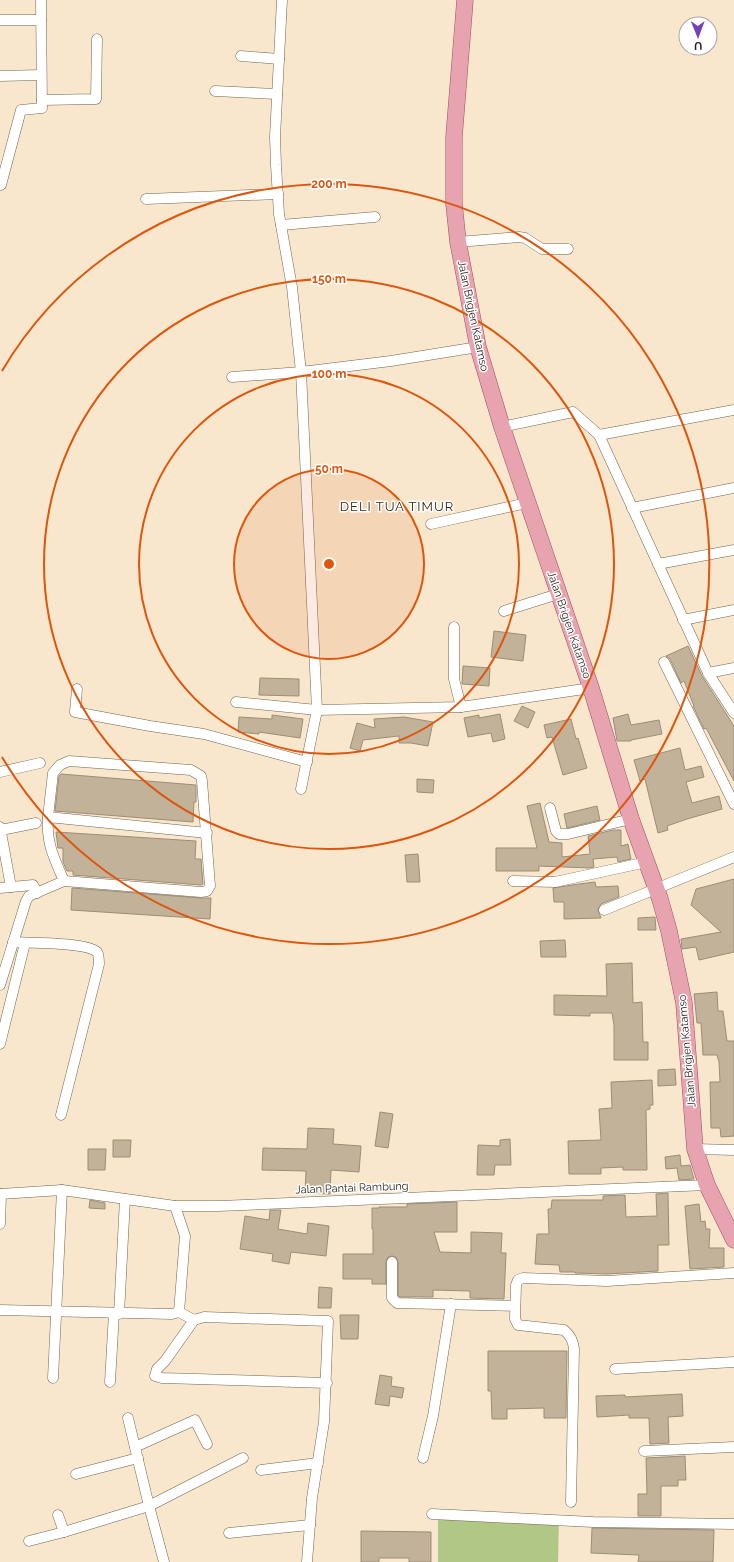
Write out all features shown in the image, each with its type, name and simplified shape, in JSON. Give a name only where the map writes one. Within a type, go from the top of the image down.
[{"type":"main road","name":"Jalan Brigjen Katamso","points":[[465,0],[454,137],[454,204],[458,242],[478,347],[502,427],[591,688],[631,819],[656,888],[669,931],[684,1002],[695,1149],[707,1185],[734,1240]]},
{"type":"street","points":[[0,185],[21,110],[42,108],[41,0]]},
{"type":"street","points":[[282,0],[275,137],[281,225],[292,287],[301,372],[318,710],[301,789]]},
{"type":"street","points":[[0,20],[41,20]]},
{"type":"street","points":[[42,100],[96,99],[97,39]]},
{"type":"street","points":[[242,56],[279,59]]},
{"type":"street","points":[[0,76],[42,75]]},
{"type":"street","points":[[215,91],[277,94]]},
{"type":"street","points":[[146,199],[278,194]]},
{"type":"street","points":[[281,225],[375,217]]},
{"type":"street","points":[[458,242],[519,237],[525,238],[546,250],[568,249]]},
{"type":"street","points":[[232,377],[301,372],[391,361],[478,347]]},
{"type":"street","points":[[599,435],[734,410]]},
{"type":"street","points":[[502,427],[573,412],[599,435],[708,674],[734,713]]},
{"type":"street","points":[[632,508],[734,488]]},
{"type":"street","points":[[431,524],[527,503]]},
{"type":"street","points":[[658,564],[734,550]]},
{"type":"street","points":[[504,611],[558,594]]},
{"type":"street","points":[[684,620],[734,610]]},
{"type":"street","points":[[454,627],[454,679],[461,707]]},
{"type":"street","points":[[664,662],[734,804]]},
{"type":"street","points":[[708,674],[734,668]]},
{"type":"street","points":[[236,702],[318,710],[461,707],[591,688]]},
{"type":"street","points":[[77,689],[75,712],[204,734],[307,762]]},
{"type":"street","points":[[0,985],[26,900],[29,896],[63,882],[201,892],[207,891],[210,886],[210,875],[201,776],[191,770],[176,768],[69,761],[60,765],[53,773],[48,817],[48,839],[51,853],[63,882]]},
{"type":"street","points":[[0,772],[40,763]]},
{"type":"street","points":[[550,808],[556,831],[560,834],[568,834],[631,819]]},
{"type":"street","points":[[48,817],[207,833]]},
{"type":"street","points":[[11,887],[0,829],[36,823]]},
{"type":"street","points":[[604,910],[734,857]]},
{"type":"street","points":[[513,881],[555,882],[647,862]]},
{"type":"street","points":[[0,888],[33,885],[37,893]]},
{"type":"street","points":[[13,942],[84,946],[96,951],[99,956],[99,964],[61,1116]]},
{"type":"street","points":[[0,1044],[25,943]]},
{"type":"street","points":[[695,1149],[734,1150]]},
{"type":"street","name":"Jalan Pantai Rambung","points":[[1,1194],[62,1190],[175,1206],[219,1206],[707,1185]]},
{"type":"street","points":[[53,1378],[55,1311],[62,1190]]},
{"type":"street","points":[[0,1224],[1,1194]]},
{"type":"street","points":[[110,1382],[126,1199]]},
{"type":"street","points":[[175,1206],[185,1236],[179,1312]]},
{"type":"street","points":[[392,1262],[392,1298],[394,1301],[407,1303],[515,1306]]},
{"type":"street","points":[[571,1502],[573,1342],[569,1334],[564,1330],[518,1325],[515,1319],[515,1306],[516,1286],[518,1280],[523,1278],[607,1281],[734,1273]]},
{"type":"street","points":[[423,1458],[433,1416],[451,1304]]},
{"type":"street","points":[[0,1310],[116,1314],[172,1314],[179,1312],[194,1320]]},
{"type":"street","points":[[307,1562],[310,1525],[324,1422],[327,1382],[328,1321],[204,1317],[194,1320],[157,1369],[155,1376],[162,1378],[327,1382]]},
{"type":"street","points":[[615,1369],[734,1362]]},
{"type":"street","points":[[128,1418],[148,1506],[164,1562]]},
{"type":"street","points":[[135,1447],[195,1420],[207,1444]]},
{"type":"street","points":[[644,1451],[734,1447]]},
{"type":"street","points":[[76,1474],[138,1458]]},
{"type":"street","points":[[29,1541],[64,1532],[148,1506],[243,1458]]},
{"type":"street","points":[[261,1470],[318,1463]]},
{"type":"street","points":[[58,1514],[64,1532]]},
{"type":"street","points":[[432,1514],[593,1522],[734,1524]]},
{"type":"street","points":[[229,1533],[310,1525]]},
{"type":"green space","points":[[438,1519],[559,1520],[558,1562],[438,1562]]},
{"type":"building","points":[[494,631],[526,635],[523,661],[491,657]]},
{"type":"building","points":[[688,646],[702,676],[734,726],[734,781],[706,728],[704,729],[693,706],[684,681],[681,683],[670,659],[666,656]]},
{"type":"building","points":[[463,666],[490,668],[489,686],[462,684]]},
{"type":"building","points":[[260,678],[299,679],[299,696],[259,695]]},
{"type":"building","points":[[522,706],[535,712],[528,728],[514,721]]},
{"type":"building","points":[[500,714],[505,739],[493,742],[491,733],[468,737],[464,718],[479,715],[479,718]]},
{"type":"building","points":[[628,714],[631,725],[659,720],[662,734],[631,741],[617,741],[613,718]]},
{"type":"building","points":[[272,715],[303,719],[300,738],[259,732],[259,734],[238,732],[239,717],[272,719]]},
{"type":"building","points":[[404,717],[433,722],[428,746],[411,743],[399,743],[399,736],[363,740],[360,751],[350,748],[357,723],[375,728],[374,719]]},
{"type":"building","points":[[571,719],[576,739],[578,738],[587,768],[563,775],[552,737],[547,738],[544,725]]},
{"type":"building","points":[[680,748],[685,770],[701,766],[704,777],[686,782],[692,803],[719,796],[722,809],[667,826],[668,830],[658,833],[645,779],[640,781],[634,760]]},
{"type":"building","points":[[61,774],[196,785],[196,802],[194,802],[193,822],[55,811],[59,776]]},
{"type":"building","points":[[417,779],[434,780],[433,793],[417,792]]},
{"type":"building","points":[[540,803],[549,842],[562,843],[562,857],[590,854],[588,836],[613,830],[621,830],[621,846],[628,844],[631,859],[618,862],[617,857],[593,859],[594,867],[590,868],[539,866],[539,871],[496,871],[496,848],[537,848],[527,806]]},
{"type":"building","points":[[597,806],[600,820],[567,828],[564,814]]},
{"type":"building","points":[[56,832],[196,841],[195,859],[201,859],[203,884],[73,875],[73,871],[67,871],[63,862],[63,848],[58,848]]},
{"type":"building","points":[[418,854],[420,882],[407,882],[405,855]]},
{"type":"building","points":[[734,879],[734,952],[699,960],[696,947],[682,949],[681,939],[721,932],[691,905],[696,889]]},
{"type":"building","points":[[595,882],[596,887],[618,886],[619,897],[601,904],[598,910],[601,918],[564,919],[564,902],[554,902],[553,888]]},
{"type":"building","points":[[72,888],[211,898],[210,919],[71,910]]},
{"type":"building","points":[[655,917],[656,930],[638,930],[638,918]]},
{"type":"building","points":[[565,940],[566,957],[541,957],[540,941]]},
{"type":"building","points":[[632,963],[633,1003],[642,1002],[643,1042],[648,1042],[648,1060],[614,1060],[614,1025],[612,1013],[590,1013],[590,1016],[554,1015],[554,995],[607,996],[606,964]]},
{"type":"building","points":[[717,992],[718,1011],[723,1011],[727,1041],[734,1041],[734,1136],[721,1137],[720,1128],[711,1128],[710,1082],[720,1082],[719,1062],[717,1055],[703,1055],[701,1023],[697,1023],[694,994]]},
{"type":"building","points":[[675,1069],[676,1085],[658,1086],[658,1070]]},
{"type":"building","points":[[652,1080],[653,1105],[650,1105],[650,1109],[646,1110],[647,1170],[623,1170],[623,1167],[601,1168],[601,1174],[569,1174],[568,1141],[601,1140],[599,1109],[612,1108],[611,1082]]},
{"type":"building","points":[[380,1112],[393,1114],[388,1148],[375,1146]]},
{"type":"building","points":[[308,1128],[334,1129],[333,1144],[361,1146],[359,1172],[331,1170],[330,1194],[305,1193],[306,1171],[262,1170],[263,1148],[307,1149]]},
{"type":"building","points":[[510,1139],[511,1165],[495,1165],[494,1175],[477,1175],[478,1145],[500,1146],[500,1140]]},
{"type":"building","points":[[113,1140],[131,1140],[130,1157],[113,1157]]},
{"type":"building","points":[[88,1149],[106,1149],[105,1170],[88,1170]]},
{"type":"building","points":[[680,1155],[681,1166],[690,1165],[694,1179],[679,1180],[677,1168],[666,1169],[665,1157]]},
{"type":"building","points":[[668,1193],[669,1245],[658,1245],[658,1271],[607,1274],[575,1273],[560,1272],[559,1265],[535,1264],[537,1234],[549,1234],[548,1209],[551,1209],[552,1200],[603,1200],[603,1196],[625,1195],[626,1217],[657,1216],[656,1194]]},
{"type":"building","points":[[90,1200],[105,1203],[105,1209],[89,1208]]},
{"type":"building","points":[[457,1202],[457,1232],[434,1232],[440,1252],[471,1253],[471,1232],[502,1233],[501,1253],[506,1253],[504,1299],[470,1298],[470,1291],[433,1290],[433,1297],[400,1297],[398,1295],[398,1262],[396,1257],[392,1256],[388,1257],[386,1262],[386,1284],[372,1284],[372,1279],[343,1279],[343,1254],[373,1254],[372,1208],[407,1207],[407,1204]]},
{"type":"building","points":[[699,1204],[701,1222],[705,1221],[706,1229],[710,1229],[709,1248],[724,1248],[724,1267],[690,1269],[685,1206]]},
{"type":"building","points":[[270,1210],[281,1210],[278,1229],[307,1234],[308,1223],[329,1226],[326,1256],[291,1252],[289,1264],[272,1261],[273,1254],[240,1249],[245,1216],[269,1220]]},
{"type":"building","points":[[319,1287],[332,1288],[331,1308],[318,1308]]},
{"type":"building","points":[[340,1315],[359,1315],[358,1339],[341,1339]]},
{"type":"building","points":[[488,1351],[567,1351],[566,1418],[544,1418],[544,1408],[507,1409],[507,1419],[492,1419],[491,1391],[488,1391]]},
{"type":"building","points":[[380,1375],[392,1377],[391,1386],[404,1388],[402,1398],[390,1396],[389,1406],[375,1404]]},
{"type":"building","points":[[682,1394],[683,1416],[668,1417],[669,1443],[650,1444],[649,1418],[629,1418],[629,1415],[597,1417],[596,1396],[625,1395],[625,1397]]},
{"type":"building","points":[[685,1456],[686,1480],[678,1480],[678,1486],[661,1486],[661,1516],[638,1516],[638,1494],[647,1494],[646,1458]]},
{"type":"building","points":[[592,1528],[714,1530],[713,1562],[638,1562],[639,1555],[591,1553]]},
{"type":"building","points":[[361,1531],[431,1532],[431,1562],[409,1562],[409,1558],[379,1558],[379,1562],[361,1562]]},
{"type":"district","name":"DELI TUA TIMUR","points":[[397,506]]}]
